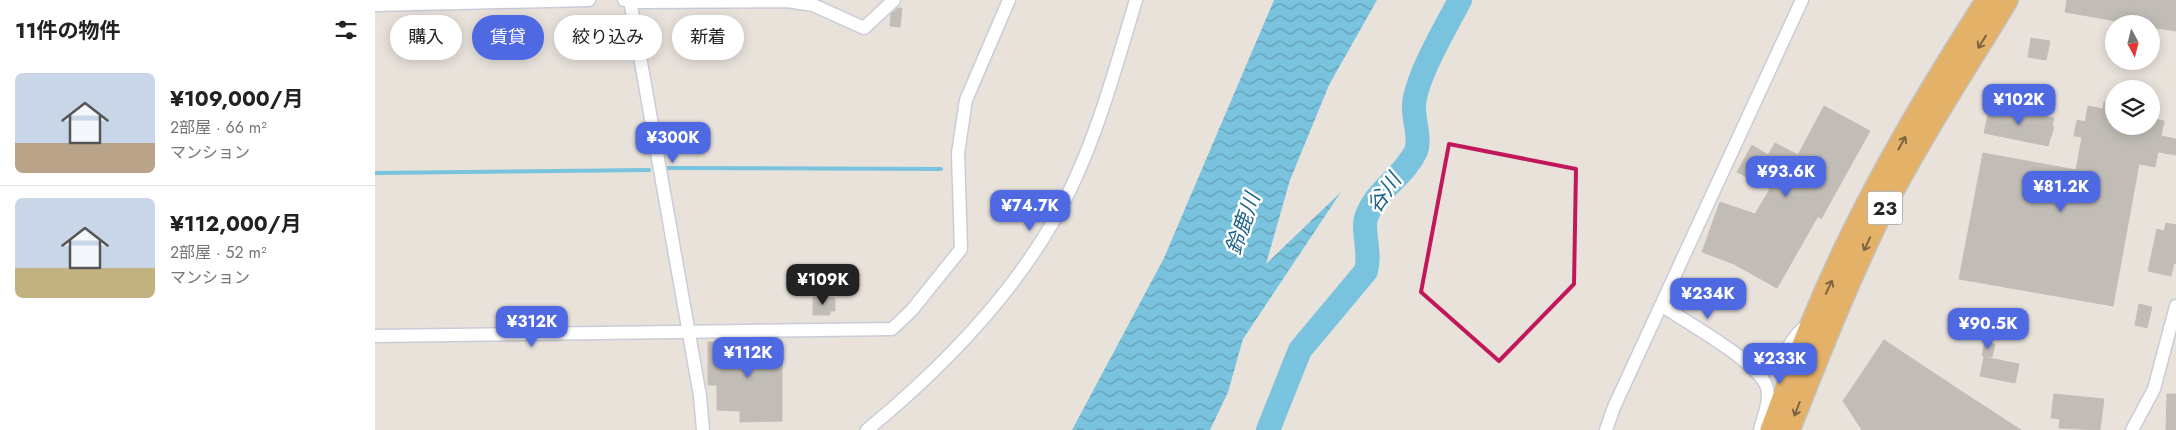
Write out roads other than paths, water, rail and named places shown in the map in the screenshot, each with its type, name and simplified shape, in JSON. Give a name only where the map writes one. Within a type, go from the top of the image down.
[{"type":"highway","name":"23","points":[[1771,430],[1814,319],[1863,214],[1941,72],[1987,0]]},
{"type":"highway","name":"23","points":[[1789,430],[1833,318],[1879,219],[1924,135],[2007,0]]},
{"type":"street","points":[[375,6],[589,0]]},
{"type":"street","points":[[703,430],[700,396],[628,0],[787,1],[813,5],[864,28],[894,0]]},
{"type":"street","points":[[375,336],[891,329],[911,310],[961,249],[958,153],[966,100],[1009,0]]},
{"type":"street","points":[[867,430],[933,372],[961,343],[1011,285],[1041,241],[1067,196],[1095,132],[1136,0]]},
{"type":"street","points":[[1606,430],[1615,406],[1803,0]]},
{"type":"street","points":[[1661,306],[1740,357],[1766,385],[1768,395],[1760,430]]},
{"type":"street","points":[[2132,430],[2154,389],[2176,306]]},
{"type":"street","points":[[1740,357],[1762,363],[1773,363],[1781,360],[1795,334],[1814,319]]},
{"type":"water","name":"鈴鹿川","points":[[1274,0],[1377,0],[1329,85],[1290,180],[1266,264],[1341,192],[1243,339],[1228,392],[1210,430],[1072,430],[1164,258]]},
{"type":"waterway","name":"谷川","points":[[1268,430],[1300,350],[1366,271],[1368,257],[1365,228],[1366,218],[1376,199],[1411,160],[1416,151],[1418,141],[1414,105],[1416,94],[1432,52],[1460,0]]},
{"type":"waterway","points":[[667,168],[941,169]]},
{"type":"waterway","points":[[375,173],[649,170]]}]
